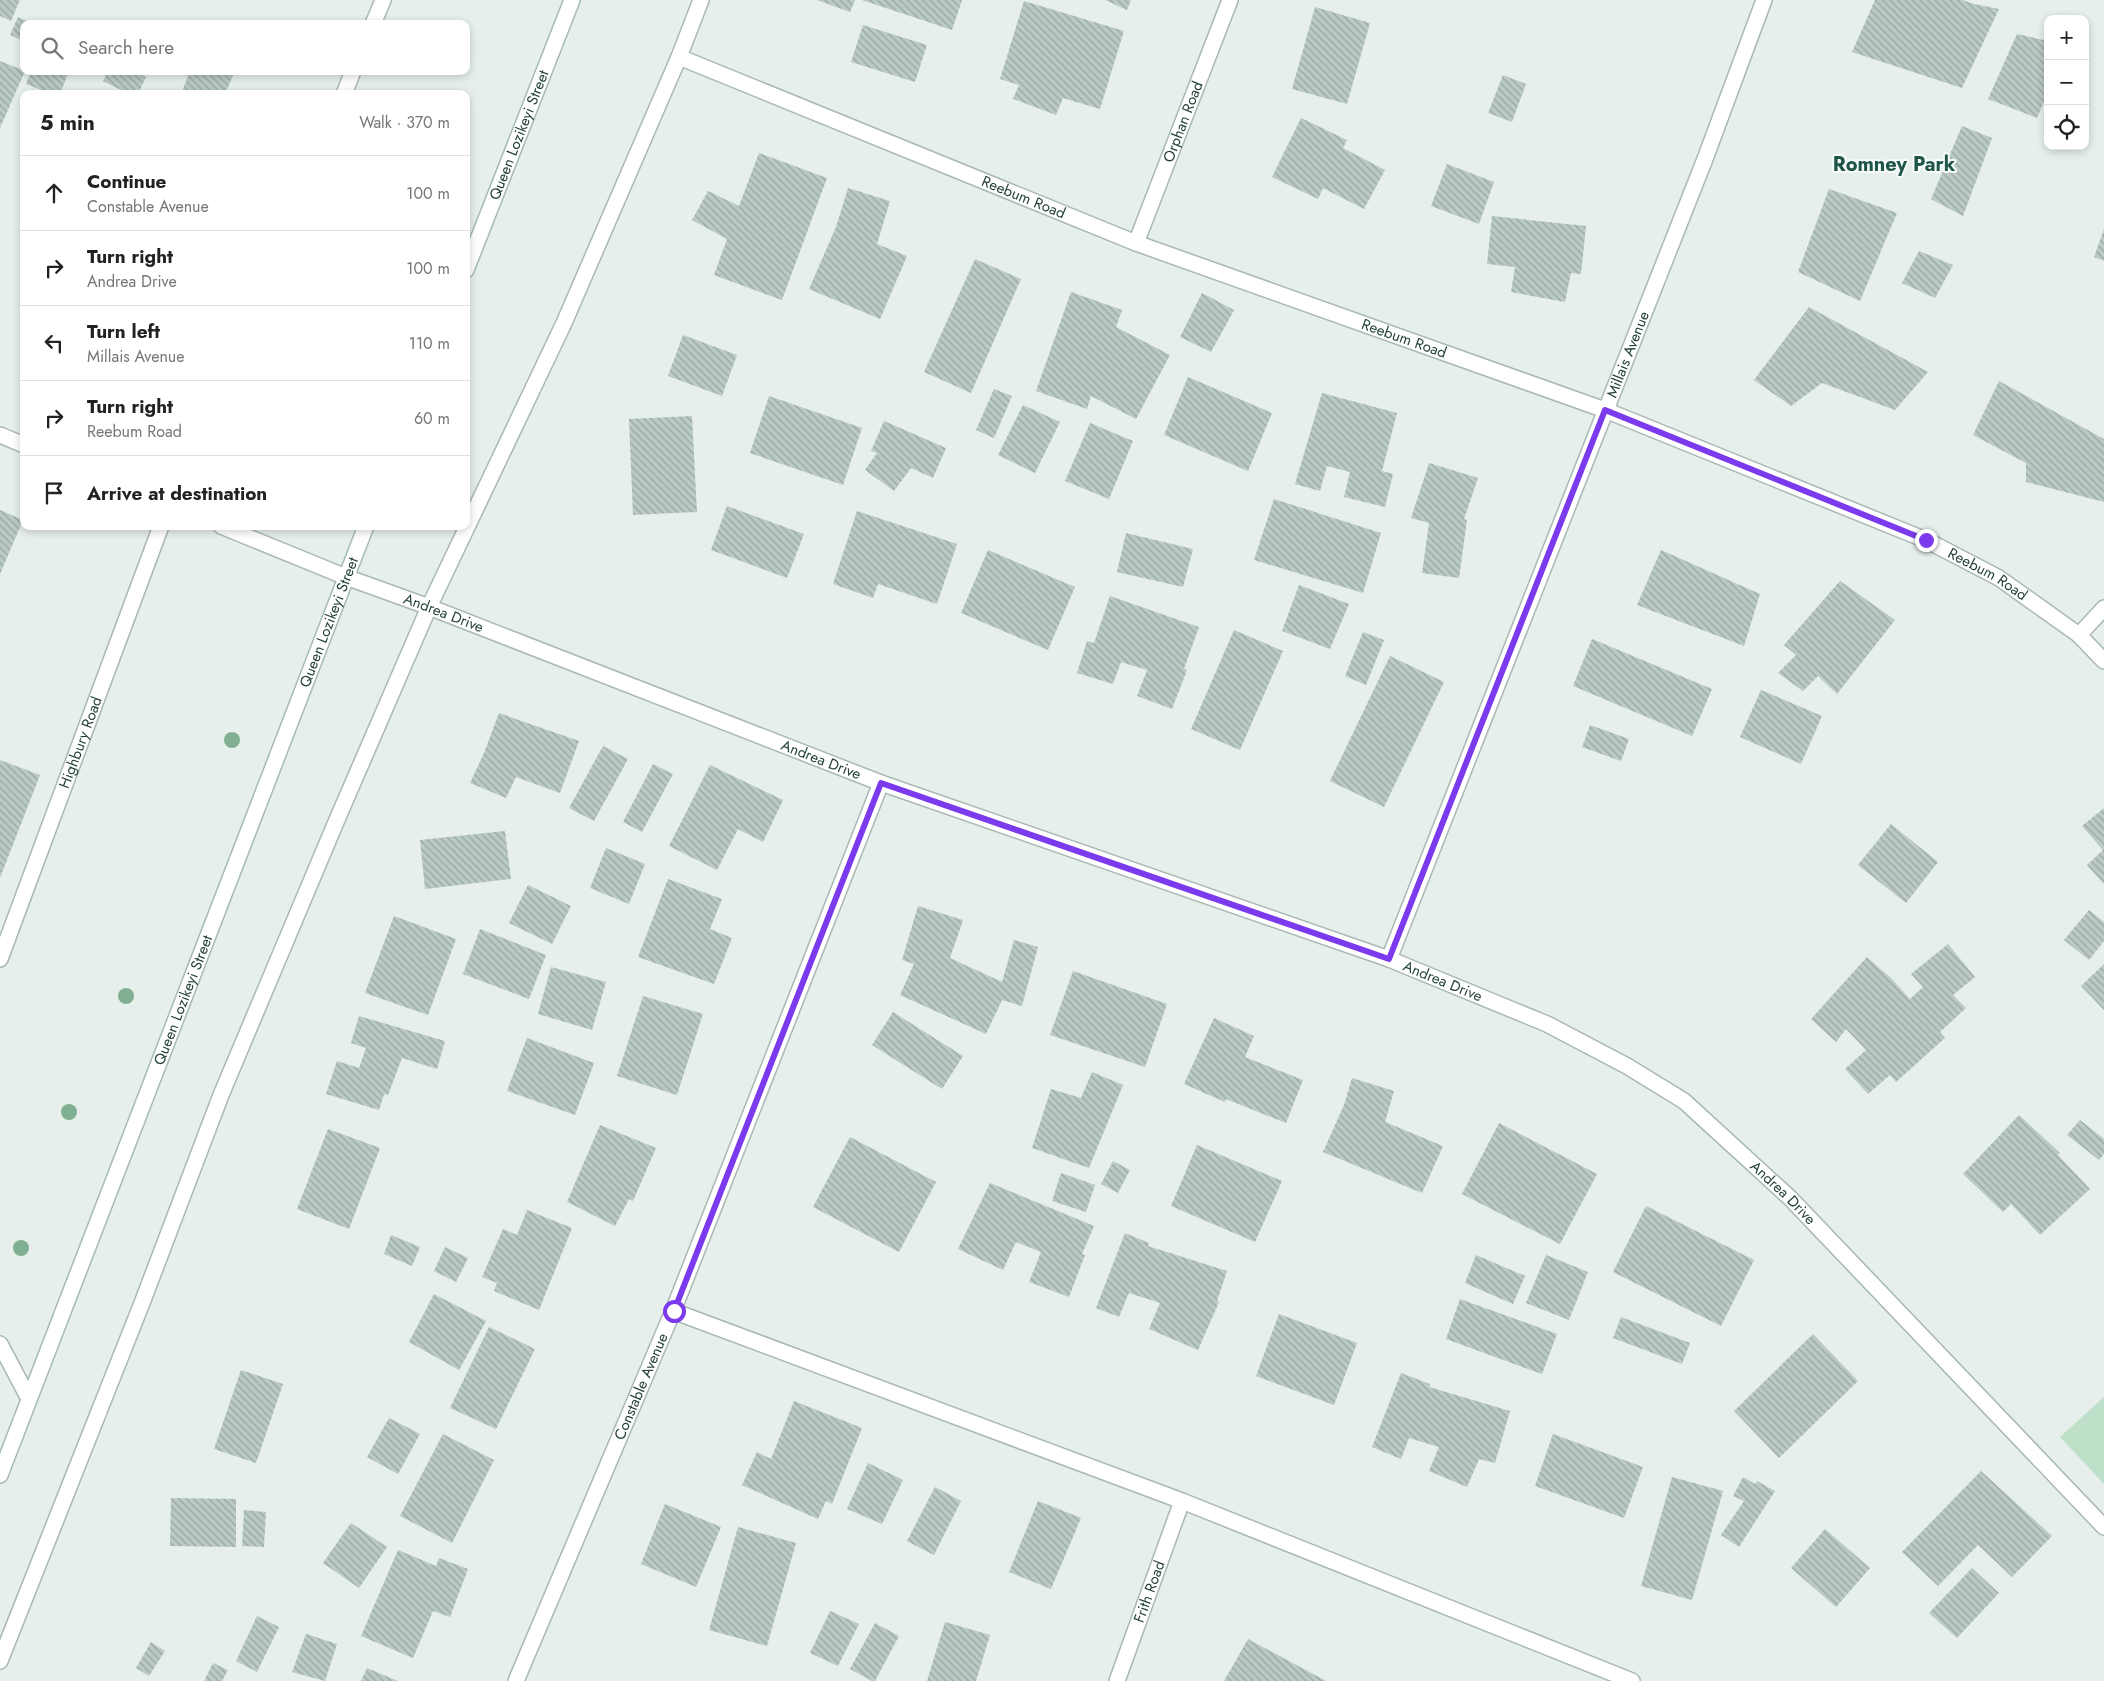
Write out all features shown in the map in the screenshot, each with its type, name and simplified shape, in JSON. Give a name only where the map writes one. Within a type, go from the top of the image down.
[{"type":"street","points":[[375,20],[383,0]]},
{"type":"street","name":"Queen Lozikeyi Street","points":[[470,260],[572,0]]},
{"type":"street","points":[[470,521],[564,323],[679,57],[701,0]]},
{"type":"street","name":"Orphan Road","points":[[1136,243],[1230,0]]},
{"type":"street","name":"Millais Avenue","points":[[1389,959],[1705,159],[1764,0]]},
{"type":"street","name":"Reebum Road","points":[[679,57],[1136,243],[1605,410],[1926,540],[1999,578],[2079,635],[2104,661]]},
{"type":"street","points":[[346,90],[351,75]]},
{"type":"street","points":[[0,435],[20,443]]},
{"type":"street","name":"Highbury Road","points":[[0,960],[160,530]]},
{"type":"street","name":"Andrea Drive","points":[[231,530],[346,577],[429,607],[881,783],[1389,959],[1547,1024],[1627,1066],[1684,1102],[1790,1198],[2104,1527]]},
{"type":"street","name":"Queen Lozikeyi Street","points":[[0,1475],[364,530]]},
{"type":"street","points":[[0,1662],[142,1304],[221,1095],[429,607],[466,530]]},
{"type":"street","points":[[2079,635],[2104,608]]},
{"type":"street","name":"Constable Avenue","points":[[516,1681],[674,1311],[881,783]]},
{"type":"street","points":[[674,1311],[1182,1501],[1632,1681]]},
{"type":"street","points":[[0,1344],[29,1399]]},
{"type":"street","name":"Frith Road","points":[[1117,1681],[1182,1501]]},
{"type":"green space","points":[[2104,1397],[2104,1484],[2060,1437]]},
{"type":"building","points":[[0,0],[20,0],[11,21],[0,16]]},
{"type":"building","points":[[817,0],[855,0],[850,12]]},
{"type":"building","points":[[862,0],[962,0],[952,30]]},
{"type":"building","points":[[1105,0],[1131,0],[1127,10]]},
{"type":"building","points":[[1875,0],[1962,0],[1999,9],[1962,88],[1852,52]]},
{"type":"building","points":[[1024,1],[1124,31],[1100,109],[1063,98],[1056,115],[1013,99],[1019,85],[1000,79]]},
{"type":"building","points":[[1315,7],[1370,23],[1347,104],[1292,89]]},
{"type":"building","points":[[18,17],[25,20],[20,20],[20,39],[10,35]]},
{"type":"building","points":[[863,25],[927,45],[915,82],[851,62]]},
{"type":"building","points":[[2017,34],[2044,40],[2044,101],[2037,118],[1988,99]]},
{"type":"building","points":[[0,61],[20,69],[20,75],[23,75],[0,128]]},
{"type":"building","points":[[29,75],[67,75],[62,90],[42,90],[26,84]]},
{"type":"building","points":[[106,75],[142,75],[146,77],[140,90],[121,90],[103,81]]},
{"type":"building","points":[[188,75],[233,75],[227,90],[183,90]]},
{"type":"building","points":[[1503,75],[1526,84],[1512,122],[1488,113]]},
{"type":"building","points":[[1301,118],[1347,140],[1343,148],[1385,170],[1364,209],[1323,188],[1318,199],[1272,177]]},
{"type":"building","points":[[1962,126],[1992,138],[1963,216],[1931,199]]},
{"type":"building","points":[[759,153],[827,178],[782,300],[714,275],[727,239],[692,220],[708,191],[739,206]]},
{"type":"building","points":[[1447,164],[1494,182],[1479,224],[1431,206]]},
{"type":"building","points":[[848,188],[890,201],[877,244],[907,256],[880,319],[809,289],[836,227]]},
{"type":"building","points":[[1829,189],[1897,213],[1860,301],[1798,272]]},
{"type":"building","points":[[1492,216],[1586,226],[1581,274],[1571,273],[1565,302],[1511,292],[1515,267],[1487,264]]},
{"type":"building","points":[[2104,229],[2104,261],[2094,257]]},
{"type":"building","points":[[1919,251],[1953,265],[1935,298],[1902,283]]},
{"type":"building","points":[[975,259],[1021,279],[971,393],[924,372]]},
{"type":"building","points":[[1071,292],[1122,310],[1116,327],[1170,355],[1136,419],[1091,396],[1087,409],[1036,391]]},
{"type":"building","points":[[1202,293],[1234,310],[1211,352],[1180,337]]},
{"type":"building","points":[[1809,307],[1928,372],[1895,410],[1822,383],[1791,406],[1754,380]]},
{"type":"building","points":[[683,335],[737,355],[722,396],[668,376]]},
{"type":"building","points":[[1188,377],[1272,413],[1248,471],[1164,435]]},
{"type":"building","points":[[1999,381],[2104,439],[2104,502],[2026,482],[2026,463],[1973,435]]},
{"type":"building","points":[[994,389],[1012,396],[994,438],[976,430]]},
{"type":"building","points":[[1322,393],[1397,413],[1382,471],[1393,474],[1385,507],[1344,497],[1350,472],[1327,466],[1320,491],[1295,484]]},
{"type":"building","points":[[769,396],[862,428],[843,485],[750,453]]},
{"type":"building","points":[[1023,405],[1060,422],[1035,473],[998,455]]},
{"type":"building","points":[[692,416],[697,512],[633,515],[629,419]]},
{"type":"building","points":[[884,421],[946,448],[933,478],[911,468],[894,491],[865,470],[877,453],[871,451]]},
{"type":"building","points":[[1090,423],[1133,441],[1109,499],[1065,481]]},
{"type":"building","points":[[1429,463],[1478,478],[1464,519],[1467,520],[1459,578],[1422,573],[1429,523],[1411,518]]},
{"type":"building","points":[[1274,499],[1381,533],[1363,593],[1254,560]]},
{"type":"building","points":[[727,506],[804,534],[787,578],[711,550]]},
{"type":"building","points":[[0,510],[20,519],[20,527],[0,574]]},
{"type":"building","points":[[857,511],[957,544],[937,604],[878,584],[873,598],[833,584]]},
{"type":"building","points":[[1126,533],[1193,549],[1183,587],[1117,572]]},
{"type":"building","points":[[988,550],[1075,587],[1048,650],[961,613]]},
{"type":"building","points":[[1661,550],[1760,594],[1744,646],[1637,605]]},
{"type":"building","points":[[1840,581],[1895,620],[1837,694],[1818,676],[1803,691],[1778,673],[1796,655],[1784,645]]},
{"type":"building","points":[[1299,585],[1349,604],[1330,649],[1282,631]]},
{"type":"building","points":[[1110,596],[1199,627],[1184,669],[1187,670],[1172,709],[1137,696],[1147,670],[1121,662],[1113,684],[1077,673],[1087,641],[1094,643]]},
{"type":"building","points":[[1234,630],[1283,651],[1240,750],[1191,729]]},
{"type":"building","points":[[1363,632],[1384,640],[1366,685],[1345,676]]},
{"type":"building","points":[[1592,639],[1712,689],[1692,736],[1573,686]]},
{"type":"building","points":[[1390,656],[1444,682],[1384,807],[1330,781]]},
{"type":"building","points":[[1761,690],[1822,716],[1801,764],[1740,737]]},
{"type":"building","points":[[499,713],[579,741],[560,793],[516,777],[506,798],[470,783]]},
{"type":"building","points":[[1590,725],[1629,739],[1621,761],[1582,747]]},
{"type":"building","points":[[603,746],[628,759],[594,821],[569,808]]},
{"type":"building","points":[[0,760],[40,775],[0,878]]},
{"type":"building","points":[[653,764],[673,774],[642,832],[623,822]]},
{"type":"building","points":[[710,765],[783,800],[763,842],[738,829],[717,870],[669,846]]},
{"type":"building","points":[[2104,808],[2104,884],[2087,865],[2103,850],[2082,826]]},
{"type":"building","points":[[1891,824],[1938,862],[1906,903],[1858,865]]},
{"type":"building","points":[[505,831],[511,879],[425,889],[420,840]]},
{"type":"building","points":[[606,848],[645,864],[629,904],[590,888]]},
{"type":"building","points":[[668,879],[722,899],[710,929],[732,938],[714,984],[638,957]]},
{"type":"building","points":[[528,885],[571,906],[552,944],[509,923]]},
{"type":"building","points":[[918,906],[963,920],[950,958],[1002,982],[1014,940],[1038,947],[1022,1006],[1002,1000],[986,1034],[900,995],[914,964],[902,960]]},
{"type":"building","points":[[2089,910],[2104,922],[2104,941],[2089,960],[2064,940]]},
{"type":"building","points":[[394,916],[456,939],[428,1015],[365,993]]},
{"type":"building","points":[[480,929],[546,955],[529,999],[463,974]]},
{"type":"building","points":[[1948,944],[1975,977],[1953,995],[1966,1008],[1940,1032],[1945,1038],[1896,1082],[1890,1075],[1868,1094],[1845,1069],[1866,1050],[1846,1029],[1836,1042],[1811,1019],[1867,957],[1892,979],[1910,999],[1923,987],[1911,974]]},
{"type":"building","points":[[2104,964],[2104,1010],[2081,986]]},
{"type":"building","points":[[551,967],[606,982],[592,1030],[538,1014]]},
{"type":"building","points":[[1073,971],[1167,1004],[1145,1067],[1050,1035]]},
{"type":"building","points":[[643,996],[703,1014],[677,1095],[617,1076]]},
{"type":"building","points":[[893,1012],[963,1056],[942,1089],[872,1045]]},
{"type":"building","points":[[359,1016],[445,1041],[437,1069],[402,1058],[388,1095],[384,1094],[379,1110],[326,1094],[337,1061],[359,1068],[366,1048],[351,1043]]},
{"type":"building","points":[[1214,1018],[1254,1036],[1245,1057],[1303,1080],[1286,1123],[1226,1099],[1225,1102],[1184,1084]]},
{"type":"building","points":[[527,1038],[594,1063],[575,1115],[507,1091]]},
{"type":"building","points":[[1092,1072],[1123,1085],[1089,1168],[1032,1148],[1051,1089],[1081,1098]]},
{"type":"building","points":[[1352,1078],[1394,1091],[1385,1122],[1443,1146],[1422,1193],[1323,1152],[1344,1105]]},
{"type":"building","points":[[2019,1115],[2060,1153],[2058,1155],[2090,1189],[2040,1235],[2011,1204],[2003,1212],[1963,1174]]},
{"type":"building","points":[[2080,1120],[2104,1139],[2104,1154],[2099,1160],[2067,1135]]},
{"type":"building","points":[[1499,1123],[1597,1174],[1560,1244],[1462,1194]]},
{"type":"building","points":[[600,1125],[656,1148],[633,1201],[629,1199],[615,1226],[567,1202]]},
{"type":"building","points":[[328,1129],[380,1148],[349,1229],[297,1209]]},
{"type":"building","points":[[850,1137],[936,1182],[899,1252],[813,1207]]},
{"type":"building","points":[[1197,1145],[1282,1181],[1255,1242],[1171,1206]]},
{"type":"building","points":[[1113,1161],[1130,1170],[1118,1193],[1101,1184]]},
{"type":"building","points":[[1061,1173],[1095,1185],[1086,1212],[1052,1201]]},
{"type":"building","points":[[990,1183],[1094,1226],[1082,1254],[1085,1255],[1069,1297],[1029,1282],[1041,1252],[1016,1242],[1003,1270],[958,1249]]},
{"type":"building","points":[[1646,1206],[1754,1260],[1721,1326],[1613,1272]]},
{"type":"building","points":[[527,1210],[572,1228],[539,1310],[494,1291],[497,1283],[482,1277],[503,1229],[517,1235]]},
{"type":"building","points":[[1125,1233],[1149,1243],[1148,1246],[1227,1271],[1217,1301],[1219,1302],[1198,1350],[1149,1329],[1160,1303],[1129,1293],[1119,1317],[1096,1308]]},
{"type":"building","points":[[391,1235],[420,1247],[412,1266],[384,1254]]},
{"type":"building","points":[[445,1247],[468,1258],[456,1282],[434,1271]]},
{"type":"building","points":[[1476,1255],[1525,1276],[1513,1304],[1465,1283]]},
{"type":"building","points":[[1546,1255],[1588,1272],[1569,1320],[1526,1303]]},
{"type":"building","points":[[434,1294],[486,1321],[459,1370],[409,1342]]},
{"type":"building","points":[[1460,1299],[1557,1334],[1542,1374],[1446,1339]]},
{"type":"building","points":[[1279,1314],[1357,1343],[1334,1405],[1256,1376]]},
{"type":"building","points":[[1621,1317],[1690,1343],[1682,1364],[1613,1338]]},
{"type":"building","points":[[489,1327],[535,1349],[496,1429],[450,1408]]},
{"type":"building","points":[[1813,1334],[1858,1381],[1779,1458],[1734,1411]]},
{"type":"building","points":[[241,1370],[283,1384],[256,1463],[214,1449]]},
{"type":"building","points":[[1401,1373],[1430,1384],[1429,1387],[1510,1411],[1495,1463],[1479,1459],[1467,1487],[1429,1471],[1439,1447],[1409,1438],[1401,1459],[1372,1447]]},
{"type":"building","points":[[794,1401],[862,1428],[832,1504],[826,1501],[818,1519],[742,1485],[757,1452],[771,1459]]},
{"type":"building","points":[[389,1418],[420,1434],[398,1474],[367,1457]]},
{"type":"building","points":[[443,1434],[494,1460],[452,1543],[400,1516]]},
{"type":"building","points":[[1553,1434],[1643,1467],[1624,1518],[1535,1486]]},
{"type":"building","points":[[868,1463],[903,1480],[882,1524],[847,1509]]},
{"type":"building","points":[[1981,1471],[2052,1536],[2012,1577],[1978,1545],[1938,1586],[1902,1552]]},
{"type":"building","points":[[1672,1477],[1723,1491],[1692,1600],[1641,1586]]},
{"type":"building","points":[[1743,1477],[1755,1484],[1757,1481],[1775,1491],[1739,1547],[1721,1535],[1744,1501],[1733,1496]]},
{"type":"building","points":[[935,1487],[961,1501],[934,1555],[907,1541]]},
{"type":"building","points":[[171,1498],[236,1499],[236,1547],[170,1546]]},
{"type":"building","points":[[1038,1501],[1081,1518],[1051,1589],[1009,1572]]},
{"type":"building","points":[[665,1504],[721,1527],[696,1587],[641,1564]]},
{"type":"building","points":[[244,1510],[266,1512],[264,1547],[242,1546]]},
{"type":"building","points":[[351,1523],[387,1547],[359,1588],[323,1563]]},
{"type":"building","points":[[738,1527],[796,1543],[767,1646],[709,1630]]},
{"type":"building","points":[[1825,1529],[1870,1568],[1836,1607],[1791,1568]]},
{"type":"building","points":[[398,1550],[436,1566],[439,1558],[468,1569],[450,1617],[433,1611],[413,1658],[361,1636]]},
{"type":"building","points":[[1972,1568],[1999,1593],[1957,1638],[1929,1613]]},
{"type":"building","points":[[830,1611],[859,1624],[838,1666],[810,1653]]},
{"type":"building","points":[[257,1616],[279,1627],[257,1672],[236,1661]]},
{"type":"building","points":[[945,1622],[990,1635],[976,1681],[927,1681]]},
{"type":"building","points":[[875,1623],[899,1636],[875,1681],[872,1681],[850,1669]]},
{"type":"building","points":[[306,1634],[337,1644],[325,1681],[292,1672]]},
{"type":"building","points":[[1248,1639],[1326,1681],[1224,1681]]},
{"type":"building","points":[[151,1642],[165,1651],[149,1676],[136,1668]]},
{"type":"building","points":[[213,1663],[228,1670],[222,1681],[204,1681]]},
{"type":"building","points":[[367,1668],[398,1681],[361,1681]]},
{"type":"district","name":"Romney Park","points":[[1894,164]]},
{"type":"route","points":[[674,1311],[881,783],[1389,959],[1605,410],[1926,540]]}]
